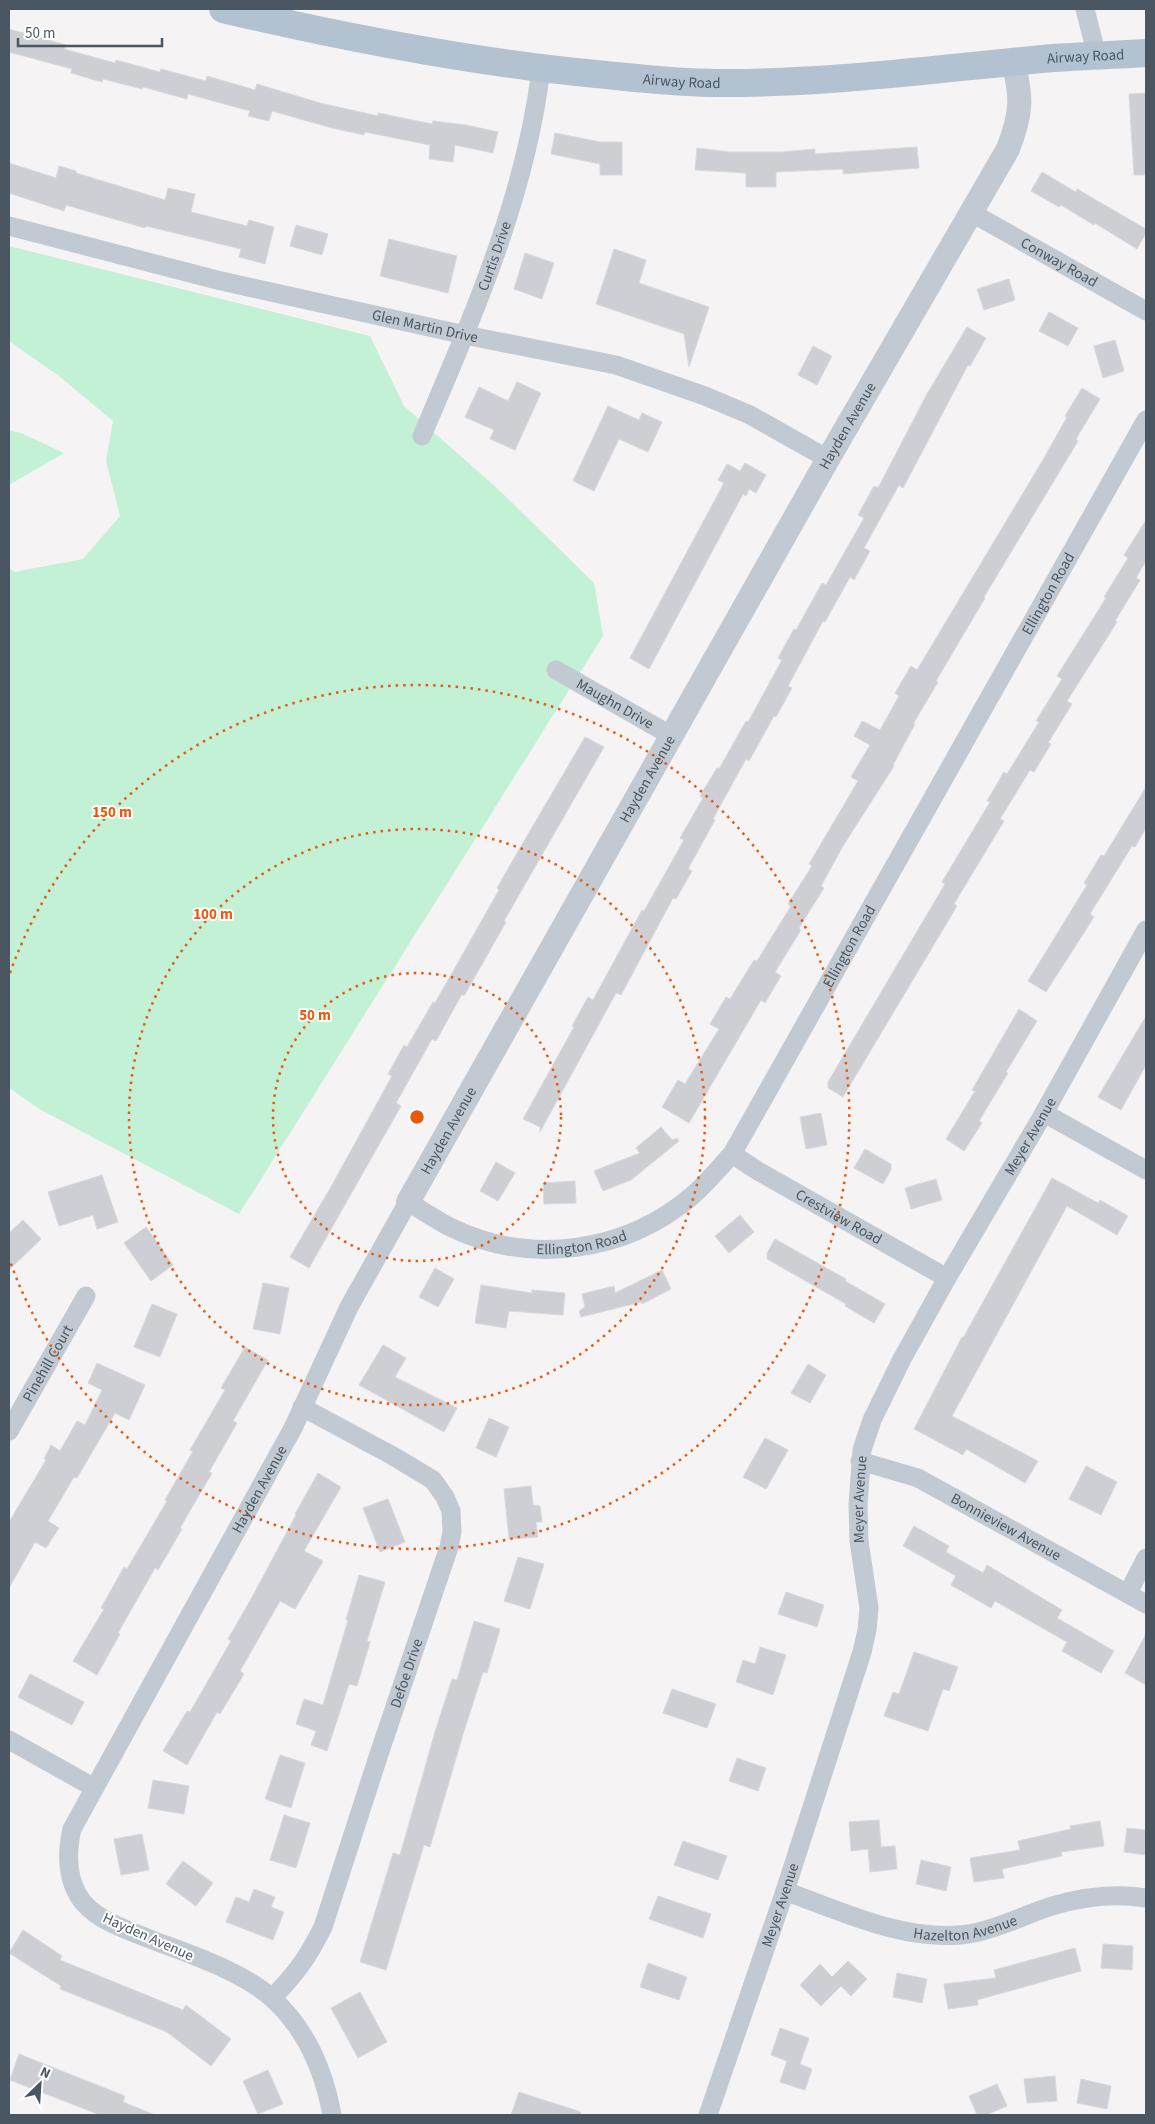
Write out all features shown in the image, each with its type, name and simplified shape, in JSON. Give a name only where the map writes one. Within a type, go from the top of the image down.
[{"type":"main road","name":"Airway Road","points":[[223,9],[289,17],[413,50],[541,69],[665,81],[767,83],[835,80],[1053,58],[1146,53]]},
{"type":"street","points":[[1085,9],[1097,56]]},
{"type":"street","name":"Hayden Avenue","points":[[332,2115],[328,2094],[316,2059],[292,2018],[272,1998],[256,1986],[214,1965],[109,1923],[89,1909],[78,1896],[71,1880],[68,1846],[72,1829],[292,1428],[349,1307],[828,459],[1008,149],[1020,109],[1020,88],[1013,63]]},
{"type":"street","name":"Curtis Drive","points":[[422,436],[482,294],[524,160],[536,108],[541,69]]},
{"type":"street","name":"Conway Road","points":[[972,213],[1146,310]]},
{"type":"street","name":"Glen Martin Drive","points":[[9,226],[218,280],[465,335],[616,366],[652,377],[750,415],[828,459]]},
{"type":"street","name":"Ellington Road","points":[[408,1202],[450,1227],[488,1241],[527,1249],[562,1249],[592,1245],[639,1230],[666,1215],[706,1183],[732,1154],[1146,420]]},
{"type":"street","name":"Maughn Drive","points":[[556,670],[672,736]]},
{"type":"street","name":"Meyer Avenue","points":[[708,2115],[785,1891],[859,1661],[867,1630],[868,1608],[858,1523],[860,1462],[872,1420],[902,1359],[947,1278],[1044,1113],[1146,930]]},
{"type":"street","points":[[1044,1113],[1146,1170]]},
{"type":"street","name":"Crestview Road","points":[[732,1154],[783,1186],[947,1278]]},
{"type":"street","name":"Pinehill Court","points":[[9,1431],[86,1296]]},
{"type":"street","name":"Defoe Drive","points":[[272,1998],[294,1976],[310,1952],[323,1927],[449,1547],[452,1532],[451,1511],[445,1497],[428,1476],[302,1407]]},
{"type":"street","name":"Bonnieview Avenue","points":[[860,1462],[918,1478],[1146,1604]]},
{"type":"street","points":[[1128,1594],[1146,1558]]},
{"type":"street","points":[[9,1740],[94,1787]]},
{"type":"street","name":"Hazelton Avenue","points":[[785,1891],[863,1920],[900,1930],[937,1936],[969,1934],[997,1927],[1052,1906],[1080,1899],[1110,1896],[1146,1898]]},
{"type":"green space","points":[[9,246],[370,336],[404,406],[499,490],[594,583],[603,636],[239,1214],[41,1110],[9,1088],[9,568],[14,572],[83,559],[120,516],[106,461],[113,421],[59,376],[9,341]]},
{"type":"green space","points":[[9,430],[21,433],[64,453],[9,485]]},
{"type":"building","points":[[9,29],[66,45],[64,49],[115,63],[116,60],[160,72],[161,69],[206,81],[207,76],[255,90],[257,84],[320,103],[378,116],[378,113],[432,124],[433,121],[466,125],[498,132],[493,153],[455,145],[453,162],[429,159],[430,145],[365,132],[364,135],[272,111],[269,121],[248,116],[250,111],[188,94],[187,99],[143,87],[142,89],[103,79],[102,82],[71,73],[72,69],[9,52]]},
{"type":"building","points":[[1146,93],[1146,175],[1134,175],[1129,94]]},
{"type":"building","points":[[555,133],[600,142],[622,142],[622,175],[600,175],[600,164],[551,154]]},
{"type":"building","points":[[917,147],[919,168],[843,174],[843,169],[776,172],[776,187],[746,187],[746,173],[695,170],[697,148],[729,152],[782,152],[815,149],[815,154]]},
{"type":"building","points":[[9,163],[56,178],[59,166],[165,200],[168,188],[195,194],[191,212],[247,226],[249,220],[274,227],[265,264],[239,257],[241,249],[146,226],[145,228],[66,205],[64,211],[9,193]]},
{"type":"building","points":[[1042,172],[1076,192],[1077,189],[1146,229],[1146,233],[1137,249],[1095,223],[1094,225],[1061,205],[1059,207],[1031,191]]},
{"type":"building","points":[[296,225],[328,234],[322,255],[290,246]]},
{"type":"building","points":[[389,239],[457,256],[448,293],[380,276]]},
{"type":"building","points":[[614,249],[646,260],[639,283],[709,307],[689,367],[684,334],[596,304]]},
{"type":"building","points":[[525,253],[554,263],[542,299],[514,289]]},
{"type":"building","points":[[1009,279],[1015,300],[984,310],[977,289]]},
{"type":"building","points":[[1049,312],[1078,328],[1068,346],[1039,331]]},
{"type":"building","points":[[967,327],[986,338],[970,366],[968,365],[903,488],[899,485],[864,548],[870,551],[854,580],[850,577],[825,622],[823,621],[788,686],[792,688],[776,717],[774,716],[749,761],[746,759],[688,869],[692,871],[676,899],[673,898],[621,995],[616,993],[540,1132],[540,1127],[523,1119],[574,1027],[572,1026],[588,997],[593,1000],[642,910],[644,911],[684,840],[680,838],[703,798],[700,796],[717,768],[719,769],[746,721],[748,722],[782,660],[778,658],[794,629],[796,630],[822,583],[826,585],[864,518],[858,515],[874,486],[878,488],[927,394]]},
{"type":"building","points":[[1115,340],[1124,371],[1103,378],[1094,346]]},
{"type":"building","points":[[813,346],[832,356],[817,385],[798,375]]},
{"type":"building","points":[[517,382],[541,393],[515,450],[490,439],[494,430],[465,417],[479,387],[508,401]]},
{"type":"building","points":[[1082,388],[1100,399],[1076,439],[1078,441],[936,681],[938,682],[913,724],[915,724],[894,766],[843,846],[821,886],[824,888],[775,972],[781,976],[765,1003],[761,1000],[689,1123],[662,1107],[678,1080],[685,1084],[719,1029],[710,1024],[726,997],[730,999],[754,960],[757,961],[791,906],[788,904],[812,866],[809,864],[858,781],[851,777],[870,745],[854,736],[862,721],[880,730],[899,696],[895,693],[911,666],[917,670],[1044,458],[1067,417],[1065,416]]},
{"type":"building","points":[[608,406],[639,420],[642,413],[662,422],[648,452],[619,439],[594,491],[573,481]]},
{"type":"building","points":[[745,463],[766,475],[756,493],[749,489],[746,496],[743,494],[649,669],[630,658],[724,483],[718,480],[727,464],[740,471]]},
{"type":"building","points":[[1146,520],[1146,561],[1136,578],[1140,580],[1115,621],[1117,622],[1067,701],[1072,704],[1048,743],[1051,744],[1034,772],[1030,770],[1000,819],[1004,821],[954,904],[957,906],[843,1097],[828,1088],[828,1082],[945,884],[942,882],[990,802],[987,801],[1004,772],[1007,774],[1039,722],[1036,721],[1062,679],[1057,676],[1106,598],[1104,597],[1128,558],[1124,555]]},
{"type":"building","points":[[585,737],[604,747],[504,921],[506,922],[464,996],[462,994],[436,1041],[432,1039],[396,1103],[401,1106],[309,1268],[290,1257],[392,1076],[388,1074],[404,1045],[407,1047],[433,1002],[435,1003],[499,890],[497,888]]},
{"type":"building","points":[[1146,787],[1146,828],[1135,847],[1132,846],[1090,914],[1094,917],[1046,992],[1028,981],[1087,885],[1084,883],[1101,855],[1104,856]]},
{"type":"building","points":[[1019,1009],[1037,1021],[1006,1072],[1008,1073],[979,1121],[982,1123],[964,1151],[946,1139],[975,1091],[972,1090]]},
{"type":"building","points":[[1146,1016],[1146,1065],[1121,1110],[1098,1097]]},
{"type":"building","points":[[821,1113],[827,1145],[806,1149],[800,1117]]},
{"type":"building","points":[[661,1127],[672,1140],[677,1138],[679,1141],[631,1180],[603,1191],[594,1171],[640,1153],[636,1148]]},
{"type":"building","points":[[865,1149],[891,1164],[891,1170],[883,1184],[854,1168]]},
{"type":"building","points":[[496,1162],[515,1173],[498,1201],[480,1191]]},
{"type":"building","points":[[102,1175],[118,1222],[97,1229],[93,1215],[59,1226],[48,1192]]},
{"type":"building","points":[[1052,1178],[1098,1203],[1100,1200],[1128,1216],[1117,1235],[1067,1206],[952,1416],[1038,1461],[1025,1483],[966,1449],[963,1455],[914,1429],[962,1337]]},
{"type":"building","points":[[936,1179],[942,1200],[911,1209],[905,1188]]},
{"type":"building","points":[[575,1181],[576,1203],[544,1204],[543,1183]]},
{"type":"building","points":[[740,1215],[754,1232],[729,1253],[715,1236]]},
{"type":"building","points":[[23,1220],[41,1239],[9,1270],[9,1233]]},
{"type":"building","points":[[146,1227],[173,1265],[151,1281],[124,1243]]},
{"type":"building","points":[[775,1239],[846,1279],[845,1281],[885,1304],[874,1323],[845,1306],[846,1304],[767,1259],[767,1253]]},
{"type":"building","points":[[435,1268],[454,1279],[438,1307],[419,1297]]},
{"type":"building","points":[[662,1270],[671,1289],[642,1304],[641,1302],[581,1317],[579,1311],[585,1307],[582,1294],[614,1286],[615,1293]]},
{"type":"building","points":[[263,1283],[289,1288],[280,1334],[253,1329]]},
{"type":"building","points":[[481,1285],[532,1293],[532,1290],[565,1293],[563,1315],[509,1311],[506,1328],[475,1323]]},
{"type":"building","points":[[152,1304],[177,1314],[160,1357],[134,1347]]},
{"type":"building","points":[[383,1345],[406,1358],[395,1377],[457,1408],[444,1432],[359,1385]]},
{"type":"building","points":[[245,1347],[268,1360],[233,1421],[237,1423],[209,1472],[212,1473],[180,1528],[182,1529],[158,1570],[155,1568],[118,1633],[120,1634],[97,1675],[73,1661],[104,1609],[101,1608],[124,1567],[127,1569],[167,1501],[165,1500],[193,1451],[190,1450],[225,1390],[221,1388]]},
{"type":"building","points":[[97,1363],[145,1385],[129,1420],[115,1413],[77,1478],[74,1477],[48,1521],[59,1528],[46,1548],[35,1542],[9,1588],[9,1522],[46,1460],[44,1459],[51,1445],[60,1451],[77,1421],[85,1425],[102,1390],[88,1383]]},
{"type":"building","points":[[808,1364],[826,1375],[810,1403],[791,1393]]},
{"type":"building","points":[[489,1418],[509,1427],[496,1457],[476,1448]]},
{"type":"building","points":[[765,1438],[788,1450],[766,1489],[743,1477]]},
{"type":"building","points":[[1086,1466],[1117,1482],[1101,1515],[1069,1499]]},
{"type":"building","points":[[318,1473],[341,1487],[304,1551],[323,1561],[295,1609],[280,1601],[240,1671],[244,1674],[220,1714],[217,1712],[187,1765],[163,1751],[187,1711],[190,1712],[231,1641],[228,1639]]},
{"type":"building","points":[[531,1486],[533,1505],[540,1506],[542,1522],[536,1522],[538,1537],[509,1539],[504,1489]]},
{"type":"building","points":[[388,1499],[405,1542],[380,1552],[363,1508]]},
{"type":"building","points":[[914,1526],[949,1546],[946,1552],[983,1573],[987,1565],[1062,1610],[1057,1618],[1114,1651],[1101,1673],[1062,1651],[1067,1642],[995,1601],[991,1608],[951,1585],[956,1576],[903,1546]]},
{"type":"building","points":[[518,1557],[544,1564],[530,1609],[504,1601]]},
{"type":"building","points":[[359,1575],[385,1582],[367,1641],[370,1642],[357,1686],[349,1684],[327,1751],[311,1745],[316,1731],[296,1724],[304,1699],[323,1705]]},
{"type":"building","points":[[786,1592],[824,1605],[817,1627],[778,1614]]},
{"type":"building","points":[[474,1621],[500,1629],[487,1673],[483,1672],[464,1731],[430,1847],[424,1845],[386,1970],[360,1962],[393,1853],[400,1855],[435,1732],[452,1679],[457,1680]]},
{"type":"building","points":[[1146,1634],[1146,1685],[1125,1673]]},
{"type":"building","points":[[760,1647],[786,1655],[773,1695],[736,1682],[743,1660],[755,1664]]},
{"type":"building","points":[[914,1652],[958,1667],[949,1691],[943,1689],[928,1731],[884,1716],[893,1692],[899,1694]]},
{"type":"building","points":[[30,1674],[84,1702],[72,1725],[18,1697]]},
{"type":"building","points":[[672,1689],[716,1704],[707,1728],[663,1713]]},
{"type":"building","points":[[280,1755],[305,1763],[291,1808],[265,1799]]},
{"type":"building","points":[[737,1758],[766,1768],[758,1791],[729,1781]]},
{"type":"building","points":[[153,1780],[189,1786],[184,1814],[148,1808]]},
{"type":"building","points":[[284,1815],[310,1823],[296,1868],[270,1860]]},
{"type":"building","points":[[879,1820],[881,1847],[895,1846],[897,1869],[870,1872],[868,1849],[851,1851],[849,1822]]},
{"type":"building","points":[[1100,1821],[1104,1846],[1061,1852],[1062,1856],[1002,1869],[1004,1878],[974,1882],[970,1858],[1020,1850],[1018,1841],[1071,1829],[1070,1826]]},
{"type":"building","points":[[1127,1828],[1146,1830],[1146,1855],[1124,1852]]},
{"type":"building","points":[[142,1834],[149,1870],[121,1875],[114,1839]]},
{"type":"building","points":[[683,1841],[727,1856],[718,1880],[674,1865]]},
{"type":"building","points":[[921,1860],[951,1867],[946,1891],[916,1884]]},
{"type":"building","points":[[183,1861],[213,1883],[196,1906],[166,1884]]},
{"type":"building","points":[[254,1889],[275,1897],[271,1907],[284,1912],[273,1940],[226,1922],[236,1897],[249,1902]]},
{"type":"building","points":[[658,1896],[711,1914],[703,1938],[649,1919]]},
{"type":"building","points":[[23,1930],[62,1956],[60,1960],[183,2010],[186,2005],[231,2039],[211,2066],[167,2032],[60,1989],[61,1986],[9,1953]]},
{"type":"building","points":[[1103,1944],[1133,1946],[1132,1970],[1101,1968]]},
{"type":"building","points":[[1075,1948],[1081,1971],[977,2000],[978,2005],[948,2009],[944,1984],[996,1978],[994,1970]]},
{"type":"building","points":[[848,1961],[867,1979],[851,1996],[841,1986],[821,2006],[800,1985],[820,1964],[832,1977]]},
{"type":"building","points":[[648,1963],[687,1977],[679,2000],[640,1987]]},
{"type":"building","points":[[897,1973],[927,1979],[922,2003],[893,1997]]},
{"type":"building","points":[[360,1992],[387,2042],[358,2058],[331,2008]]},
{"type":"building","points":[[780,2028],[809,2038],[800,2064],[812,2069],[805,2090],[780,2082],[787,2061],[771,2055]]},
{"type":"building","points":[[19,2054],[125,2096],[123,2102],[155,2115],[100,2115],[10,2080]]},
{"type":"building","points":[[268,2070],[283,2104],[258,2114],[243,2081]]},
{"type":"building","points":[[1055,2076],[1057,2101],[1027,2103],[1024,2079]]},
{"type":"building","points":[[1081,2079],[1111,2086],[1107,2109],[1077,2103]]},
{"type":"building","points":[[997,2084],[1007,2106],[986,2115],[977,2115],[969,2096]]},
{"type":"building","points":[[519,2092],[581,2112],[580,2115],[511,2115]]}]
